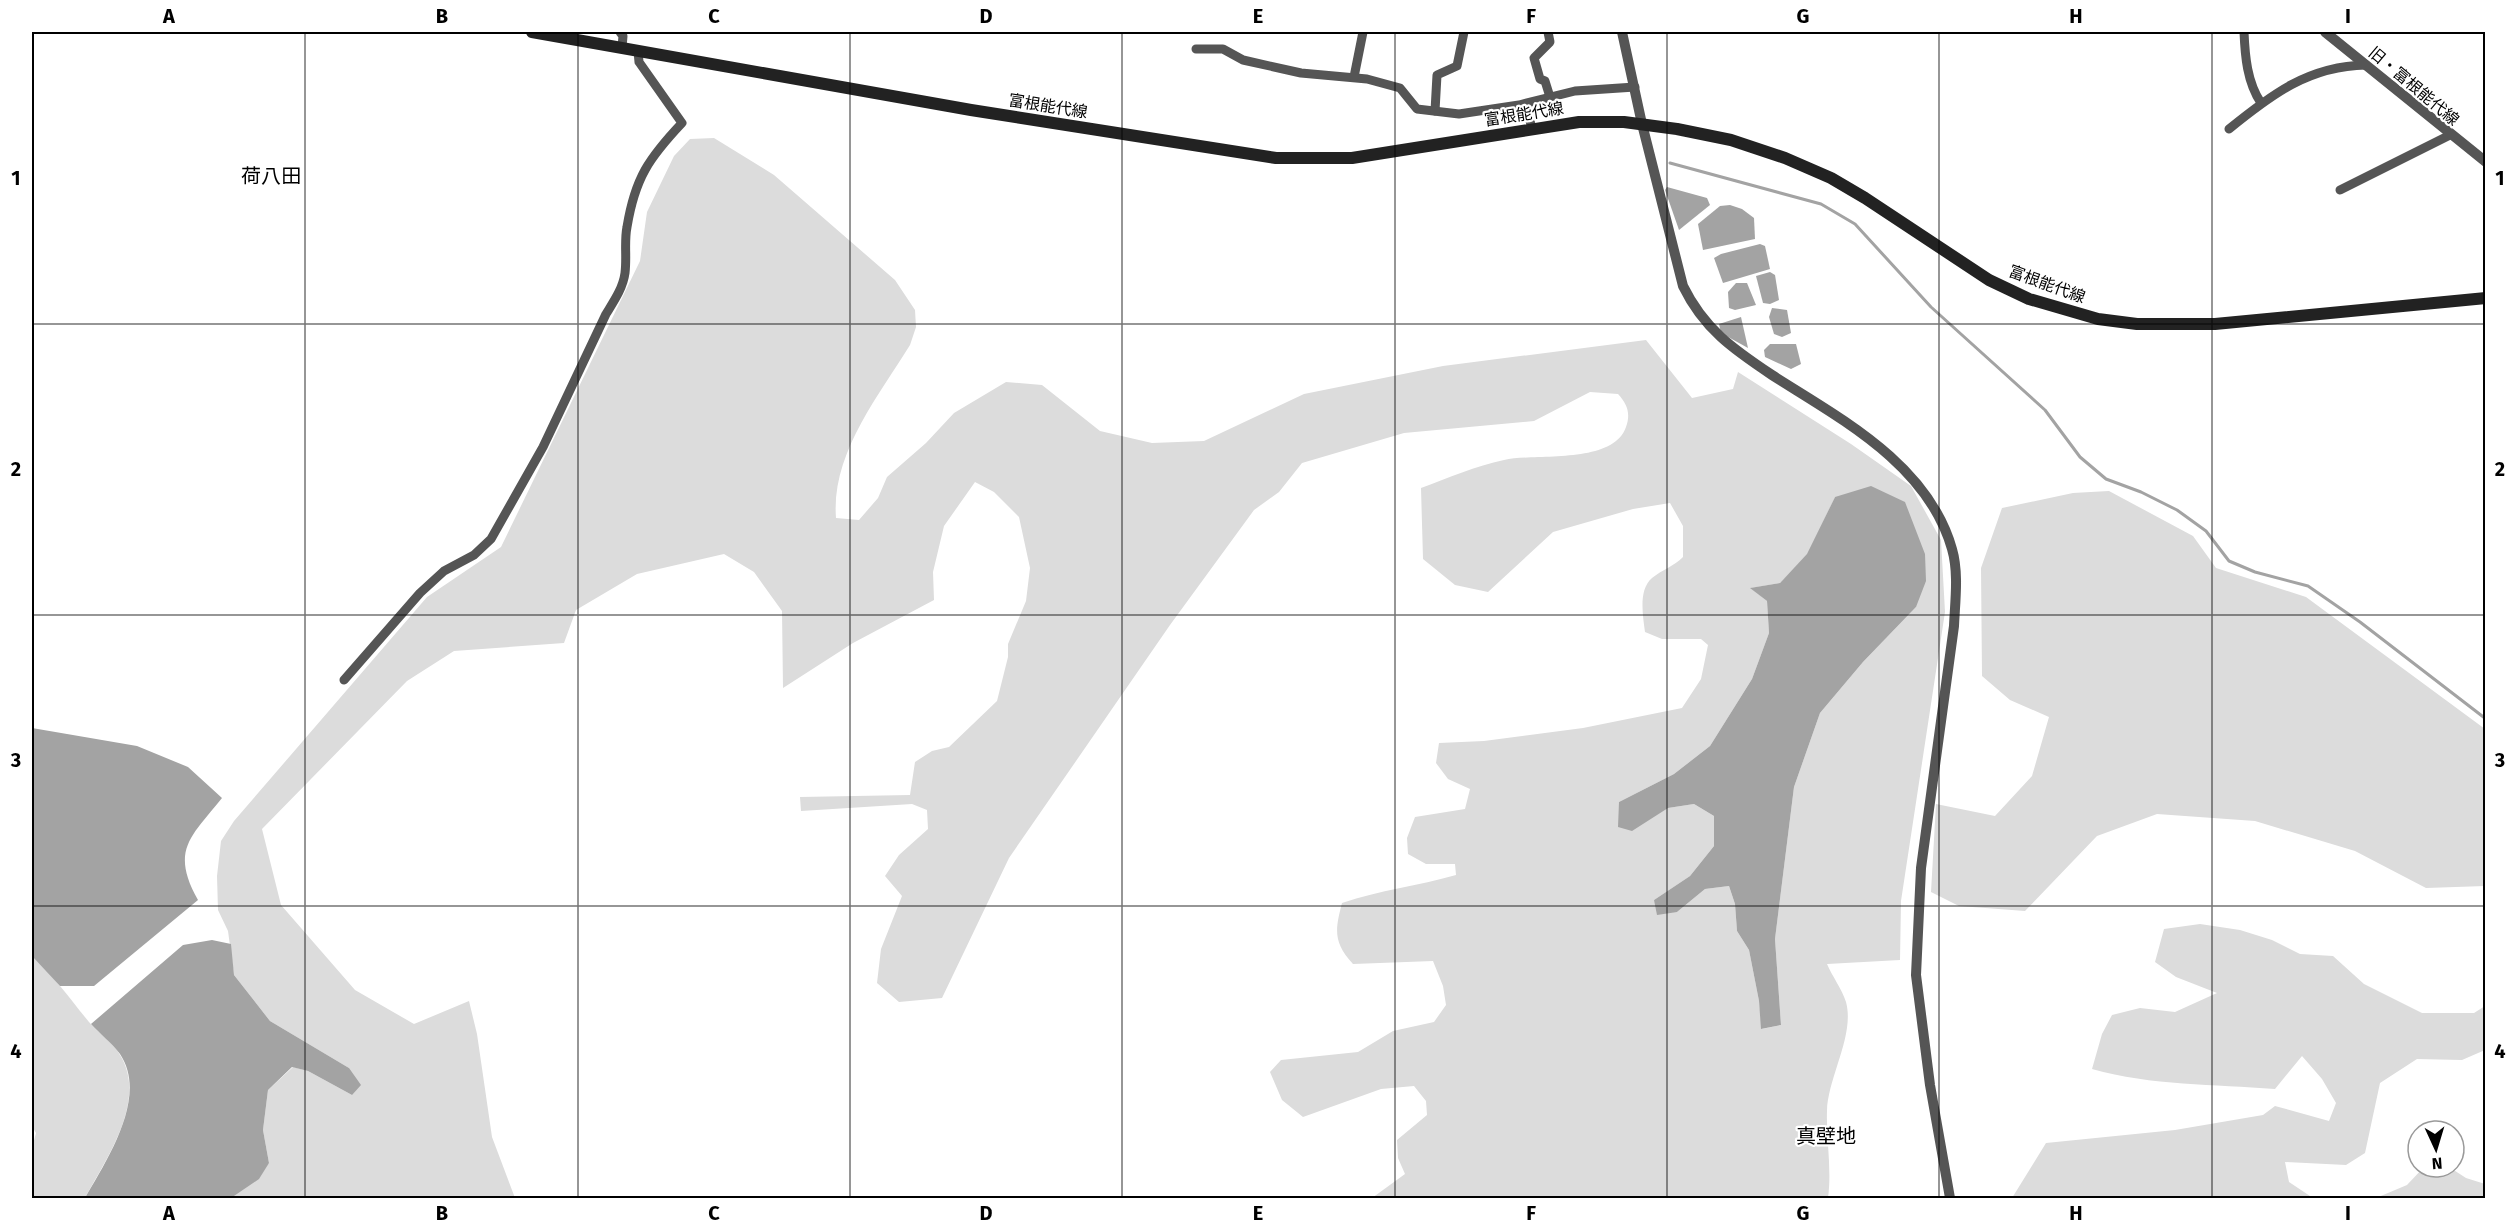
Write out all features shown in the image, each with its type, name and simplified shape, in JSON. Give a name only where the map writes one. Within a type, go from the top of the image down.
[{"type":"main road","name":"富根能代線","points":[[532,32],[970,110],[1276,158],[1352,158],[1580,122],[1642,124],[1731,140],[1785,158],[1831,178],[1989,280],[2029,299],[2098,319],[2137,324],[2214,324],[2486,298]]},
{"type":"street","points":[[620,32],[623,36],[622,47]]},
{"type":"street","points":[[1354,77],[1363,32]]},
{"type":"street","points":[[1435,111],[1437,75],[1457,66],[1464,32]]},
{"type":"street","points":[[1548,32],[1550,42],[1534,58],[1540,79],[1545,81],[1550,98]]},
{"type":"street","points":[[1622,32],[1642,124],[1683,286],[1694,309],[1728,346],[1890,455],[1918,485],[1936,509],[1952,550],[1956,588],[1954,626],[1923,846],[1917,923],[1916,975],[1930,1085],[1950,1198]]},
{"type":"street","points":[[2244,32],[2247,66],[2253,92],[2261,103]]},
{"type":"street","name":"旧・富根能代線","points":[[2325,32],[2486,162]]},
{"type":"street","points":[[1196,49],[1223,49],[1243,60],[1301,73],[1354,77],[1400,88],[1417,109],[1459,114],[1526,104],[1575,91],[1635,87]]},
{"type":"street","points":[[344,680],[420,593],[444,571],[474,555],[491,539],[543,447],[606,314],[618,295],[625,274],[626,228],[638,183],[654,153],[682,123],[639,62],[638,51]]},
{"type":"street","points":[[2229,129],[2261,103],[2318,71],[2336,66],[2366,65]]},
{"type":"street","points":[[1526,104],[1532,129]]},
{"type":"street","points":[[2340,190],[2450,135]]},
{"type":"shaded area","points":[[714,138],[774,175],[895,280],[915,310],[916,327],[910,345],[871,406],[849,449],[836,494],[836,518],[859,520],[878,498],[887,477],[926,443],[954,413],[1006,382],[1042,385],[1100,431],[1152,443],[1204,441],[1304,394],[1443,366],[1646,340],[1692,398],[1733,389],[1738,372],[1851,444],[1911,486],[1941,540],[1945,612],[1901,901],[1900,960],[1827,964],[1844,997],[1848,1015],[1844,1042],[1828,1098],[1828,1198],[1372,1198],[1405,1174],[1398,1158],[1397,1140],[1427,1115],[1426,1101],[1414,1086],[1381,1089],[1303,1117],[1282,1100],[1270,1072],[1281,1060],[1358,1052],[1393,1031],[1434,1022],[1446,1005],[1443,986],[1433,961],[1353,964],[1342,949],[1337,935],[1342,903],[1456,875],[1455,864],[1426,864],[1408,854],[1407,838],[1415,817],[1465,809],[1470,789],[1448,779],[1436,763],[1439,743],[1484,741],[1583,728],[1682,708],[1701,679],[1708,645],[1701,639],[1662,639],[1645,632],[1642,604],[1648,583],[1683,557],[1683,526],[1670,503],[1633,509],[1553,532],[1488,592],[1455,585],[1423,559],[1421,488],[1462,472],[1504,460],[1590,452],[1606,447],[1618,439],[1627,422],[1628,413],[1624,401],[1618,394],[1590,392],[1534,421],[1404,433],[1302,463],[1279,492],[1254,510],[1170,625],[1009,858],[942,998],[899,1002],[877,983],[881,949],[902,896],[885,876],[899,855],[928,829],[927,810],[912,804],[801,811],[800,797],[910,795],[915,762],[932,751],[949,747],[997,701],[1008,657],[1008,644],[1026,601],[1030,568],[1019,517],[994,492],[975,482],[944,526],[933,572],[934,600],[853,643],[783,688],[782,611],[754,572],[724,554],[637,574],[576,610],[564,643],[454,651],[407,681],[262,829],[281,905],[355,990],[414,1024],[469,1001],[477,1034],[492,1137],[515,1198],[231,1198],[269,1163],[263,1130],[268,1090],[293,1067],[308,1071],[352,1095],[349,1068],[270,1021],[234,975],[228,931],[218,910],[217,876],[221,841],[234,821],[427,597],[501,547],[640,261],[647,212],[674,156],[690,139]],"holes":[[[1835,497],[1916,607],[1863,662],[1820,713],[1794,787],[1775,939],[1781,1025],[1762,1029],[1749,950],[1737,931],[1735,904],[1729,886],[1705,889],[1677,912],[1654,900],[1690,876],[1714,846],[1714,816],[1694,804],[1668,808],[1619,802],[1674,774],[1710,746],[1752,679],[1769,633],[1767,601],[1751,588],[1780,583],[1808,554]]]},
{"type":"shaded area","points":[[1667,187],[1707,198],[1710,205],[1679,230],[1665,190]]},
{"type":"shaded area","points":[[1730,205],[1742,209],[1754,218],[1755,239],[1703,250],[1698,224],[1720,206]]},
{"type":"shaded area","points":[[1760,244],[1765,246],[1770,269],[1723,283],[1714,258]]},
{"type":"shaded area","points":[[1770,272],[1775,275],[1779,300],[1770,304],[1763,303],[1756,276]]},
{"type":"shaded area","points":[[1736,283],[1747,283],[1756,305],[1735,310],[1729,308],[1728,292]]},
{"type":"shaded area","points":[[1772,308],[1787,310],[1791,333],[1782,337],[1774,334],[1769,317]]},
{"type":"shaded area","points":[[1741,317],[1748,348],[1721,333],[1719,324]]},
{"type":"shaded area","points":[[1770,344],[1796,344],[1801,364],[1791,369],[1765,357],[1764,350]]},
{"type":"shaded area","points":[[1871,486],[1905,502],[1925,554],[1926,581],[1916,607],[1863,662],[1820,713],[1794,787],[1775,939],[1781,1025],[1761,1029],[1759,1001],[1749,950],[1737,931],[1735,904],[1729,886],[1705,889],[1677,912],[1657,915],[1654,900],[1690,876],[1714,846],[1714,816],[1694,804],[1668,808],[1632,831],[1618,827],[1619,802],[1674,774],[1710,746],[1752,679],[1769,633],[1767,601],[1750,588],[1780,583],[1807,554],[1835,497]]},
{"type":"shaded area","points":[[2109,491],[2193,536],[2216,568],[2306,597],[2485,729],[2485,886],[2426,888],[2355,851],[2255,821],[2157,814],[2097,836],[2025,911],[1959,906],[1931,892],[1936,804],[1995,816],[2032,776],[2049,717],[2010,700],[1982,676],[1981,568],[2002,508],[2073,493]]},
{"type":"shaded area","points":[[32,728],[137,746],[188,767],[222,798],[193,834],[185,856],[190,883],[198,900],[94,986],[60,986],[32,956]]},
{"type":"shaded area","points":[[2200,924],[2240,930],[2272,940],[2300,954],[2333,956],[2364,984],[2422,1013],[2474,1013],[2485,1006],[2485,1050],[2462,1060],[2417,1059],[2380,1083],[2365,1153],[2346,1165],[2285,1162],[2289,1182],[2313,1198],[2012,1198],[2046,1143],[2175,1130],[2263,1115],[2275,1106],[2329,1121],[2336,1103],[2322,1079],[2302,1056],[2275,1089],[2137,1079],[2092,1069],[2102,1034],[2112,1015],[2140,1008],[2175,1012],[2217,993],[2176,977],[2155,962],[2164,929]]},
{"type":"shaded area","points":[[212,940],[231,944],[234,975],[270,1021],[349,1068],[361,1085],[352,1095],[308,1071],[292,1067],[268,1090],[263,1130],[269,1163],[259,1179],[231,1198],[85,1198],[113,1148],[127,1109],[130,1089],[128,1071],[120,1054],[91,1024],[183,945]]},
{"type":"shaded area","points":[[32,956],[113,1046],[120,1055],[127,1072],[129,1091],[127,1110],[121,1129],[85,1198],[32,1198],[32,1148],[36,1133],[32,1126]]},
{"type":"shaded area","points":[[2466,1178],[2485,1184],[2485,1198],[2376,1198],[2407,1185],[2413,1179]]},
{"type":"waterway","points":[[1670,163],[1821,204],[1855,224],[1931,307],[2045,410],[2080,457],[2106,479],[2141,492],[2177,510],[2206,531],[2229,561],[2255,572],[2308,586],[2360,622],[2486,719]]},
{"type":"district","name":"荷八田","points":[[271,176]]},
{"type":"district","name":"真壁地","points":[[1826,1136]]}]
